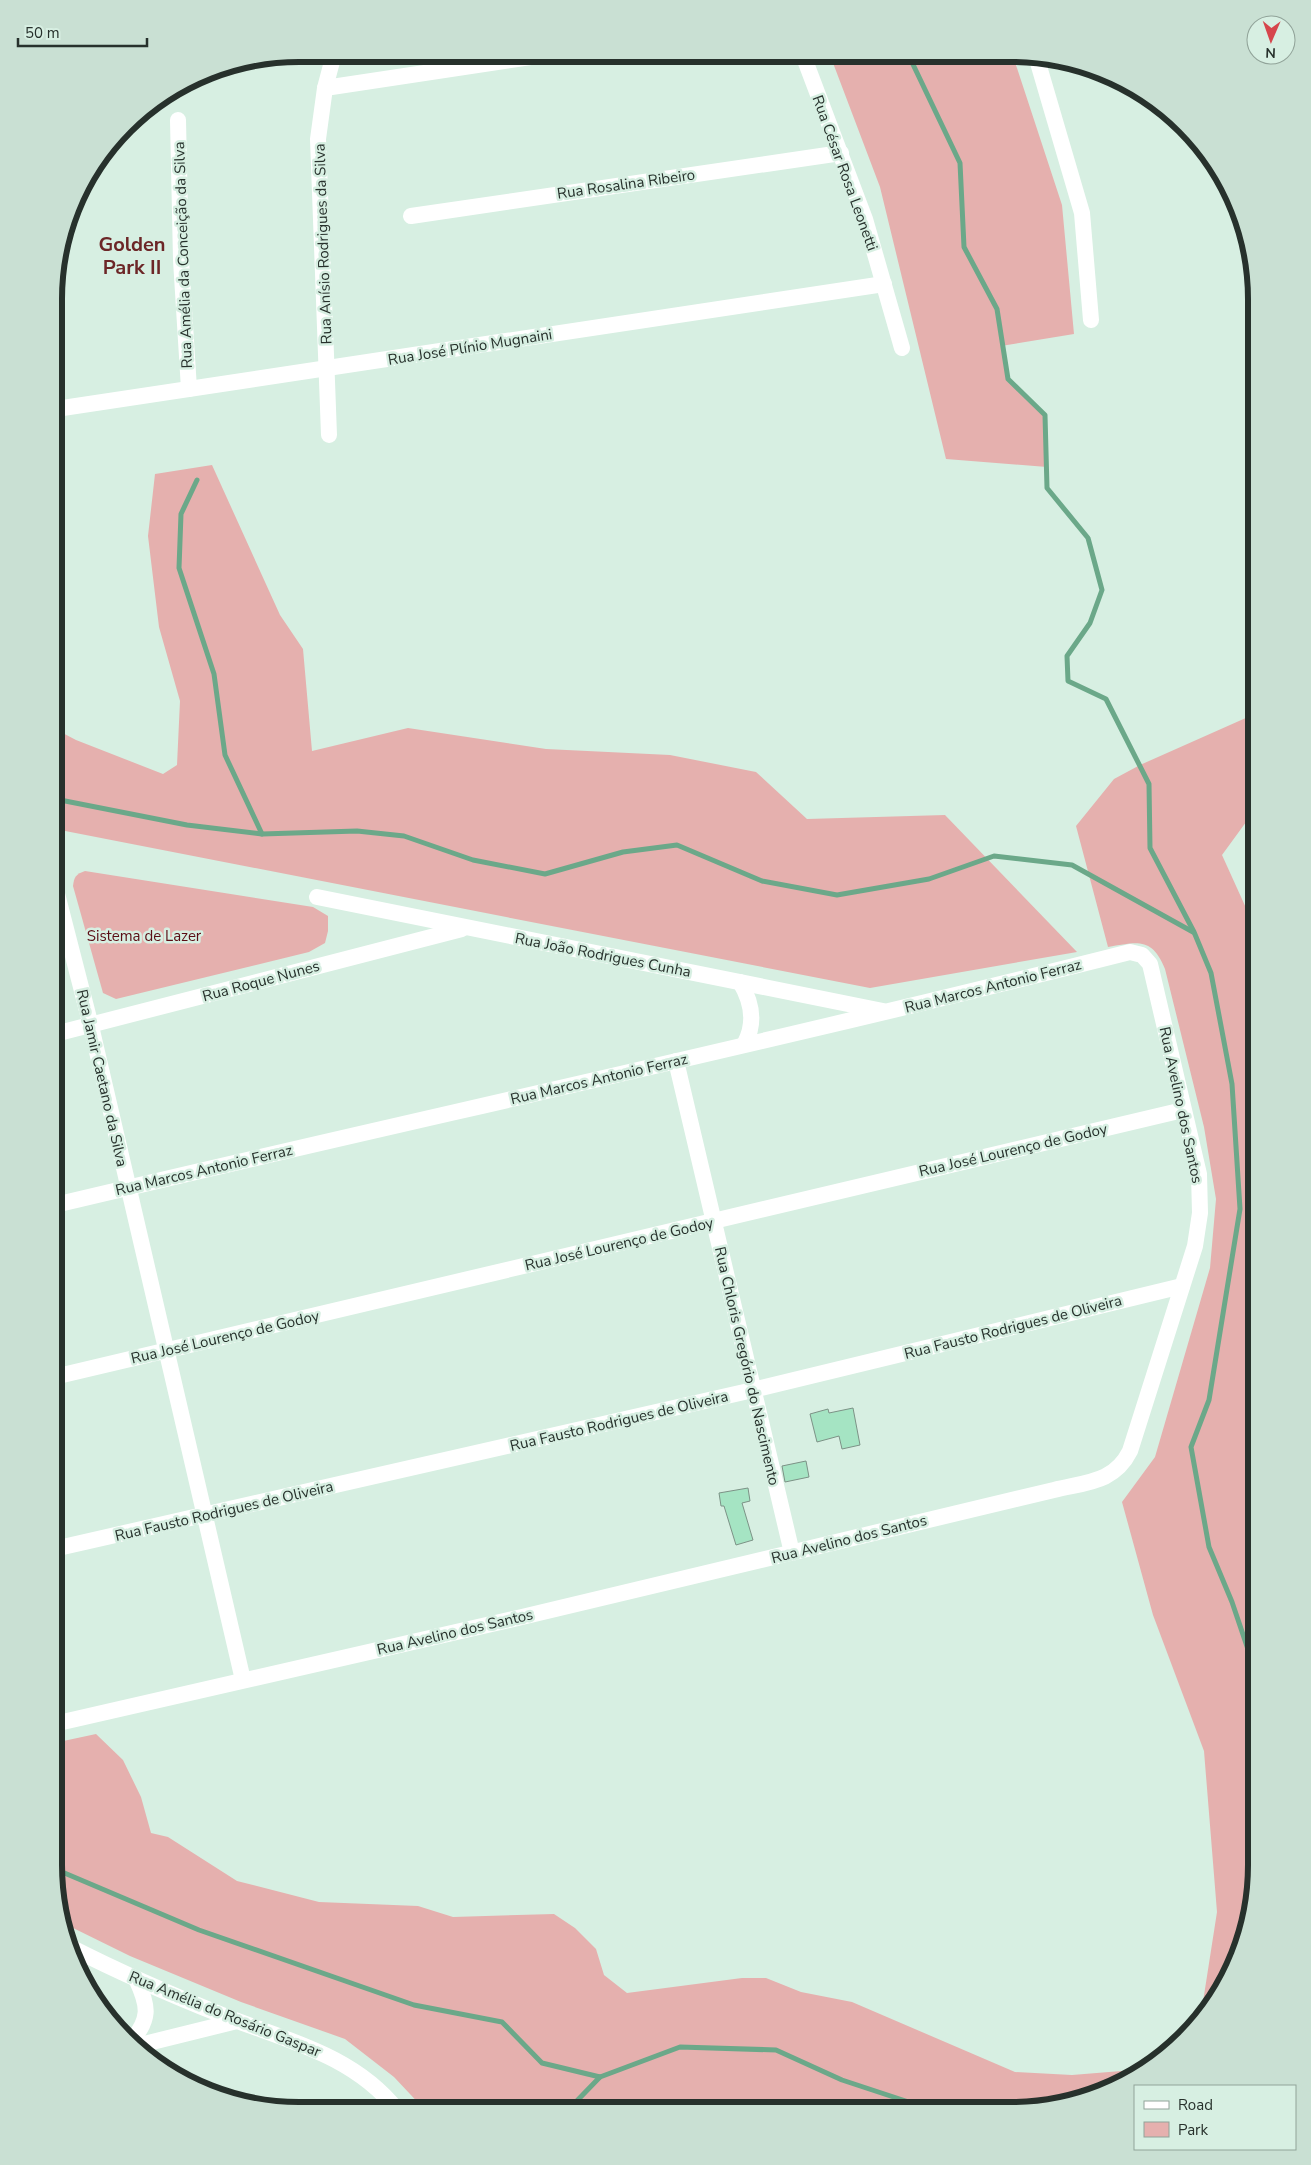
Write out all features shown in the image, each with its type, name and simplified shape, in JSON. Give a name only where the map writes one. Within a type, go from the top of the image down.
[{"type":"street","name":"Rua Anísio Rodrigues da Silva","points":[[328,435],[318,140],[325,88],[332,62]]},
{"type":"street","points":[[325,88],[498,62]]},
{"type":"street","name":"Rua César Rosa Leonetti","points":[[806,62],[865,219],[902,348]]},
{"type":"street","points":[[1043,65],[1082,213],[1091,320]]},
{"type":"street","name":"Rua Amélia da Conceição da Silva","points":[[178,120],[182,260],[189,389]]},
{"type":"street","name":"Rua Rosalina Ribeiro","points":[[411,216],[841,152]]},
{"type":"street","name":"Rua José Plínio Mugnaini","points":[[62,408],[884,284]]},
{"type":"street","name":"Rua João Rodrigues Cunha","points":[[317,897],[890,1013]]},
{"type":"street","name":"Rua Jamir Caetano da Silva","points":[[62,913],[91,1026],[127,1188],[167,1351],[243,1680]]},
{"type":"street","name":"Rua Roque Nunes","points":[[62,1032],[466,927]]},
{"type":"street","name":"Rua Marcos Antonio Ferraz","points":[[62,1203],[676,1061],[745,1043],[890,1013],[1130,952],[1142,955]]},
{"type":"street","name":"Rua Avelino dos Santos","points":[[62,1722],[792,1553],[1101,1478],[1114,1473],[1124,1463],[1130,1451],[1195,1246],[1200,1214],[1199,1174],[1150,964],[1142,955]]},
{"type":"street","points":[[740,982],[750,998],[752,1014],[751,1031],[745,1043]]},
{"type":"street","name":"Rua Chloris Gregório do Nascimento","points":[[676,1061],[792,1553]]},
{"type":"street","name":"Rua José Lourenço de Godoy","points":[[62,1375],[1183,1110]]},
{"type":"street","name":"Rua Fausto Rodrigues de Oliveira","points":[[62,1547],[753,1390],[1182,1286]]},
{"type":"street","name":"Rua Amélia do Rosário Gaspar","points":[[79,1951],[137,1981],[238,2021],[306,2045],[336,2060],[375,2089],[389,2102]]},
{"type":"street","points":[[136,2037],[147,2018],[145,1999],[137,1981]]},
{"type":"street","points":[[143,2044],[238,2021]]},
{"type":"green space","points":[[833,62],[1015,62],[1062,205],[1074,334],[1001,346],[1008,379],[1045,415],[1047,467],[946,459],[880,187]]},
{"type":"green space","points":[[212,465],[280,615],[303,649],[312,751],[408,728],[546,749],[670,755],[756,772],[807,819],[945,815],[1077,952],[870,988],[62,830],[62,733],[163,774],[177,765],[180,701],[159,627],[148,536],[155,474]]},
{"type":"green space","points":[[1248,717],[1248,819],[1222,855],[1248,912],[1248,1881],[1244,1912],[1236,1942],[1217,1984],[1202,2006],[1217,1912],[1204,1751],[1153,1615],[1122,1502],[1155,1457],[1210,1268],[1216,1199],[1204,1127],[1165,969],[1155,951],[1143,944],[1136,943],[1108,947],[1076,826],[1114,779],[1140,765]]},
{"type":"green space","name":"Sistema de Lazer","points":[[85,871],[313,907],[328,916],[328,931],[325,943],[309,952],[116,999],[103,993],[73,886],[76,876]]},
{"type":"green space","points":[[96,1734],[123,1760],[141,1797],[151,1833],[168,1837],[237,1881],[319,1902],[418,1906],[453,1917],[554,1914],[575,1928],[596,1949],[604,1975],[627,1993],[742,1978],[766,1978],[801,1992],[852,2002],[1015,2072],[1072,2075],[1131,2070],[1088,2090],[1058,2098],[1027,2102],[417,2102],[394,2077],[345,2039],[241,2002],[130,1956],[71,1927],[67,1912],[62,1865],[62,1741]]},
{"type":"building","points":[[853,1408],[860,1445],[842,1449],[839,1436],[817,1442],[810,1414],[828,1409],[829,1413]]},
{"type":"building","points":[[806,1461],[809,1477],[785,1482],[782,1466]]},
{"type":"building","points":[[748,1488],[750,1501],[742,1503],[753,1540],[736,1545],[724,1506],[721,1506],[719,1493]]},
{"type":"waterway","points":[[912,62],[960,163],[964,247],[997,309],[1008,379],[1045,415],[1047,488],[1088,538],[1102,590],[1090,623],[1067,656],[1068,681],[1106,699],[1149,784],[1150,848],[1194,932],[1211,973],[1232,1084],[1240,1209],[1209,1400],[1191,1447],[1209,1547],[1232,1602],[1248,1649]]},
{"type":"waterway","points":[[197,480],[181,514],[179,568],[214,674],[225,755],[262,834]]},
{"type":"waterway","points":[[62,800],[187,825],[262,834],[357,831],[404,836],[473,860],[545,874],[623,852],[677,845],[762,881],[837,895],[929,879],[994,856],[1072,865],[1193,932]]},
{"type":"waterway","points":[[62,1872],[199,1930],[414,2005],[502,2022],[542,2063],[600,2077],[680,2047],[776,2050],[842,2080],[909,2102]]},
{"type":"waterway","points":[[576,2102],[600,2077]]},
{"type":"district","name":"Golden Park II","points":[[132,256]]}]
